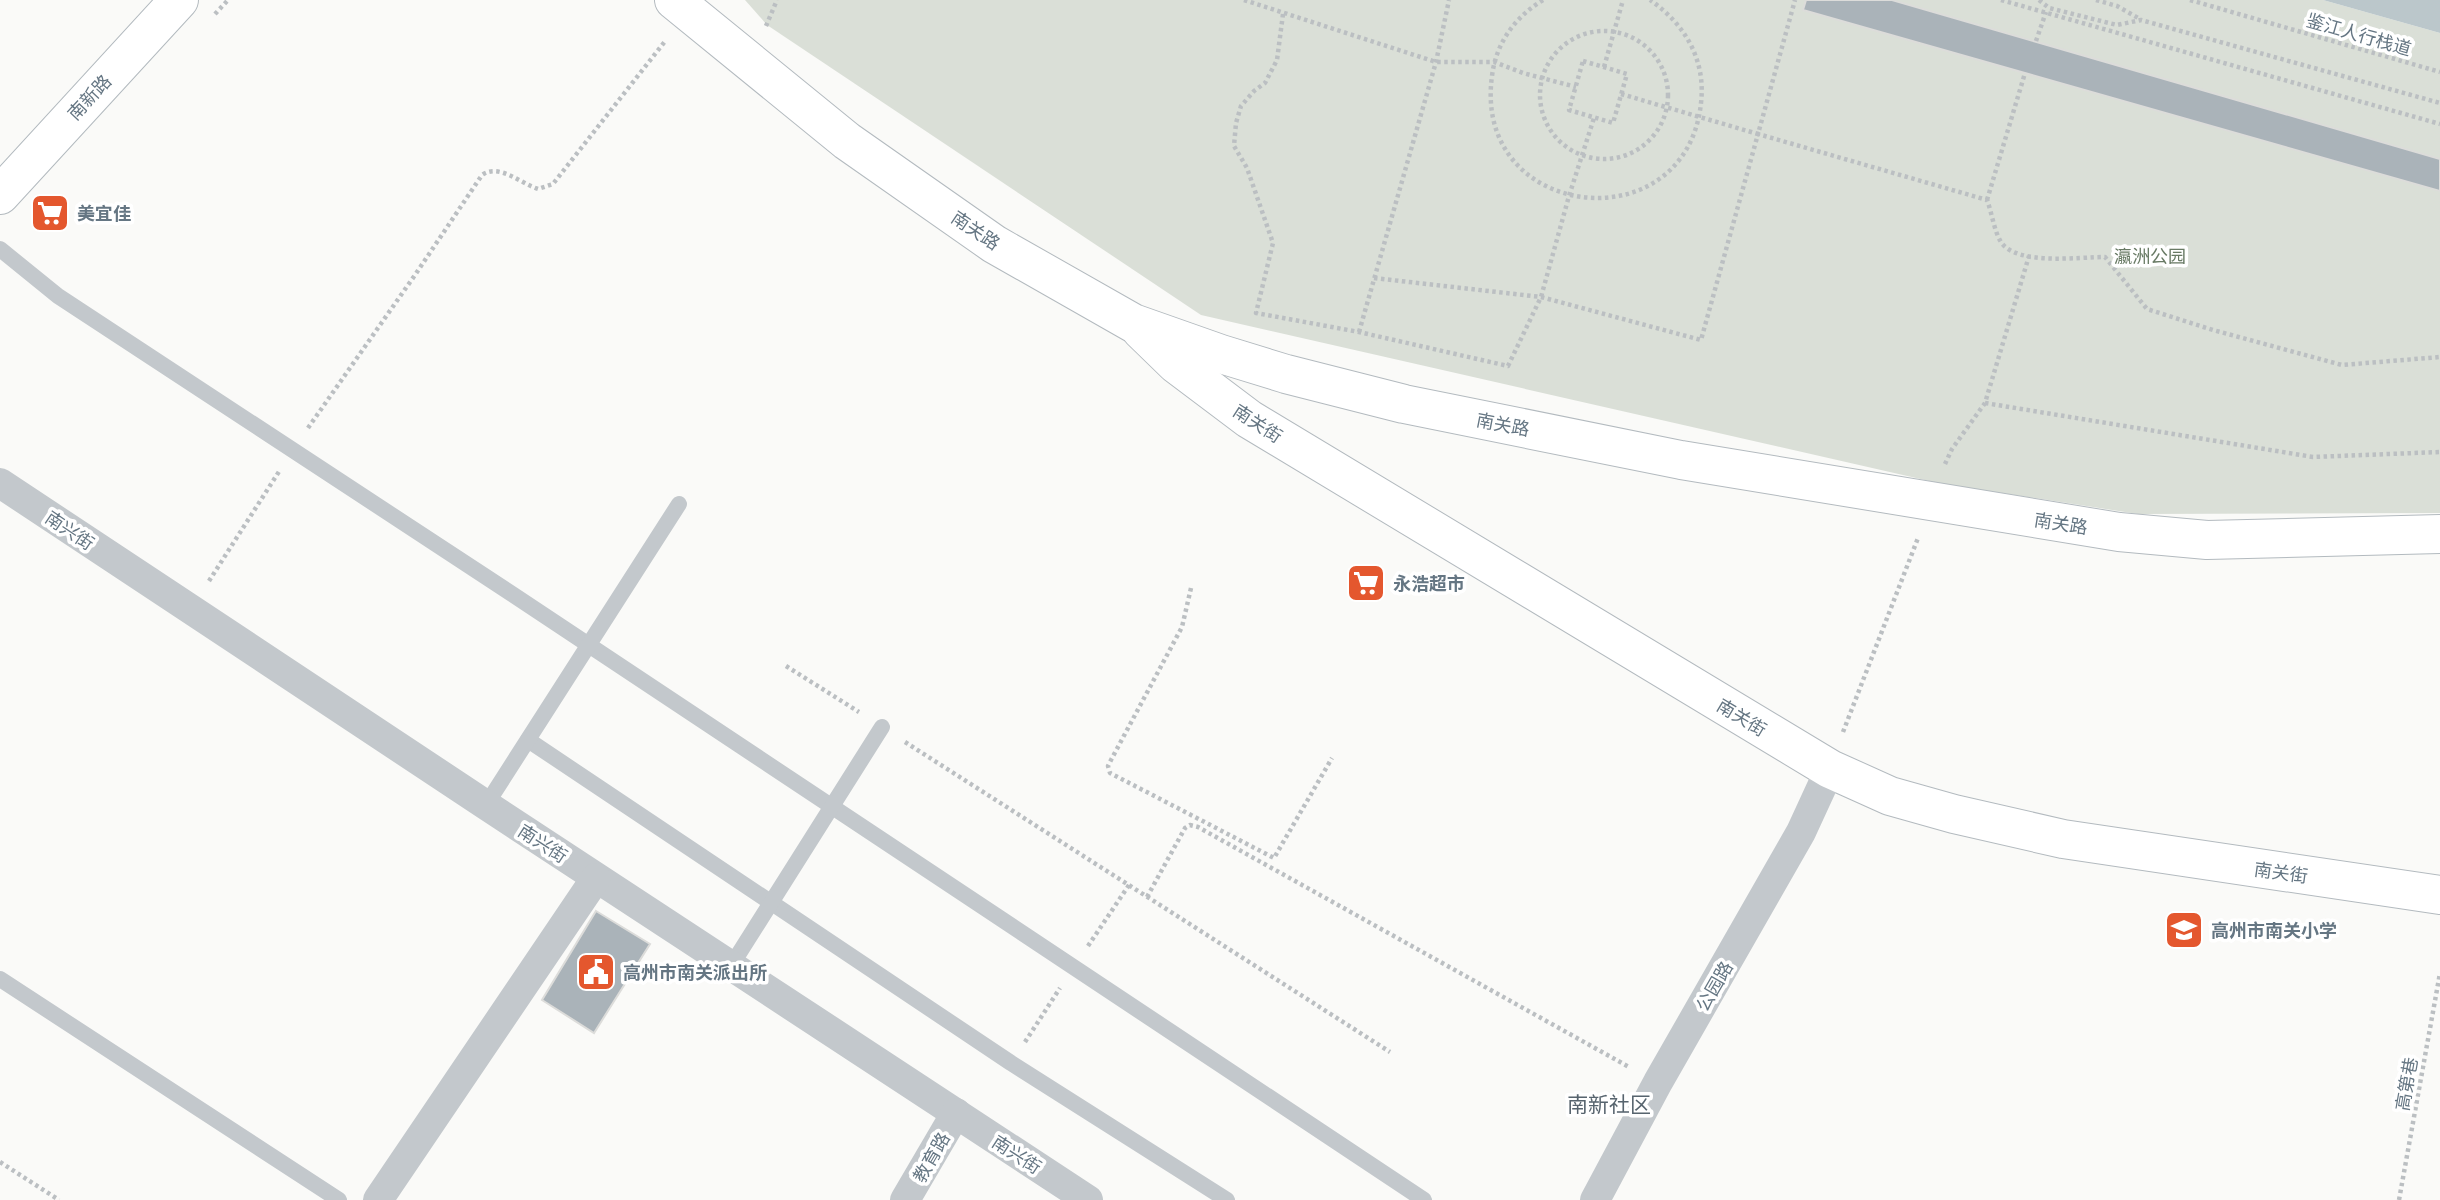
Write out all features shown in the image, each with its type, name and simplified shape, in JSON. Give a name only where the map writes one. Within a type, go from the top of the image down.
[{"type":"street","name":"南新路","points":[[0,195],[179,0]]},
{"type":"street","name":"南关路","points":[[681,6],[847,141],[994,244],[1133,323],[1286,374],[1404,404],[1681,460],[2106,530],[2207,540],[2440,534]]},
{"type":"street","name":"南关街","points":[[1133,323],[1176,365],[1249,419],[1830,769],[1890,796],[2063,839],[2440,895]]},
{"type":"street","name":"南兴街","points":[[0,483],[1088,1200]]},
{"type":"street","name":"公园路","points":[[1595,1200],[1658,1082],[1801,832],[1830,769]]},
{"type":"street","points":[[378,1200],[596,878]]},
{"type":"street","name":"教育路","points":[[905,1200],[956,1113]]},
{"type":"lane","points":[[0,248],[58,296],[1424,1200]]},
{"type":"lane","points":[[485,805],[679,503]]},
{"type":"lane","points":[[731,966],[882,727]]},
{"type":"lane","points":[[528,740],[1011,1063],[1227,1200]]},
{"type":"lane","points":[[0,979],[340,1200]]},
{"type":"path","points":[[1244,0],[1436,62],[1494,62],[1576,87]]},
{"type":"path","points":[[1359,332],[1436,62],[1449,0]]},
{"type":"path","points":[[1543,0],[1528,9],[1507,33],[1494,62],[1489,96],[1496,129],[1513,159],[1538,182],[1569,196],[1596,199],[1624,195],[1650,184],[1673,167],[1690,144],[1700,118],[1703,89],[1698,60],[1686,34],[1668,13],[1650,0]]},
{"type":"path","points":[[1604,67],[1623,0]]},
{"type":"path","points":[[1374,278],[1541,297],[1701,340],[1795,0]]},
{"type":"path","points":[[2001,0],[2440,124]]},
{"type":"path","points":[[2039,0],[2049,8],[2117,25],[2141,20]]},
{"type":"path","points":[[2096,0],[2117,6],[2141,20],[2440,103]]},
{"type":"path","name":"鉴江人行栈道","points":[[2190,0],[2440,72]]},
{"type":"path","points":[[190,610],[293,450],[482,175],[496,170],[538,189],[553,184],[681,6]]},
{"type":"path","points":[[2036,41],[2046,12]]},
{"type":"path","points":[[1283,14],[1277,60],[1265,83],[1241,106],[1236,123],[1234,146],[1247,169],[1273,243],[1256,313],[1359,332],[1508,366],[1541,297],[1594,117]]},
{"type":"path","points":[[1615,32],[1631,37],[1645,46],[1657,59],[1667,90],[1666,107],[1661,125],[1650,140],[1635,151],[1618,158],[1582,156],[1565,147],[1552,133],[1543,116],[1543,77],[1550,60],[1562,46],[1579,36],[1615,32]]},
{"type":"path","points":[[1583,61],[1604,67],[1627,74],[1613,123],[1569,110],[1583,61]]},
{"type":"path","points":[[2025,73],[1987,200],[2001,242],[2015,254],[2042,258],[2105,257],[2147,309],[2342,365],[2440,356]]},
{"type":"path","points":[[1621,94],[1987,200]]},
{"type":"path","points":[[1985,403],[2313,457],[2440,452]]},
{"type":"path","points":[[1191,588],[1182,627],[1108,766],[1110,773],[1274,858],[1332,758]]},
{"type":"path","points":[[786,666],[1390,1052]]},
{"type":"path","points":[[1147,897],[1193,815]]},
{"type":"path","points":[[1188,826],[1198,827],[1658,1082]]},
{"type":"path","points":[[1011,1063],[1129,886]]},
{"type":"path","name":"高第巷","points":[[2399,1200],[2440,973]]},
{"type":"path","points":[[0,1162],[59,1200]]},
{"type":"green space","name":"瀛洲公园","points":[[745,0],[2323,0],[2440,33],[2440,513],[2138,514],[1938,483],[1201,315],[767,25]]},
{"type":"shaded area","points":[[2323,0],[2440,0],[2440,33]]},
{"type":"building","points":[[1806,0],[1892,0],[2440,159],[2440,191],[1803,10]]},
{"type":"building","name":"高州市南关派出所","points":[[596,911],[650,944],[594,1033],[542,1000]]},
{"type":"place","name":"美宜佳","points":[[50,213]]},
{"type":"place","name":"永浩超市","points":[[1366,583]]},
{"type":"place","name":"高州市南关小学","points":[[2184,930]]},
{"type":"place","name":"高州市南关派出所","points":[[596,972]]},
{"type":"district","name":"南新社区","points":[[1609,1104]]}]
